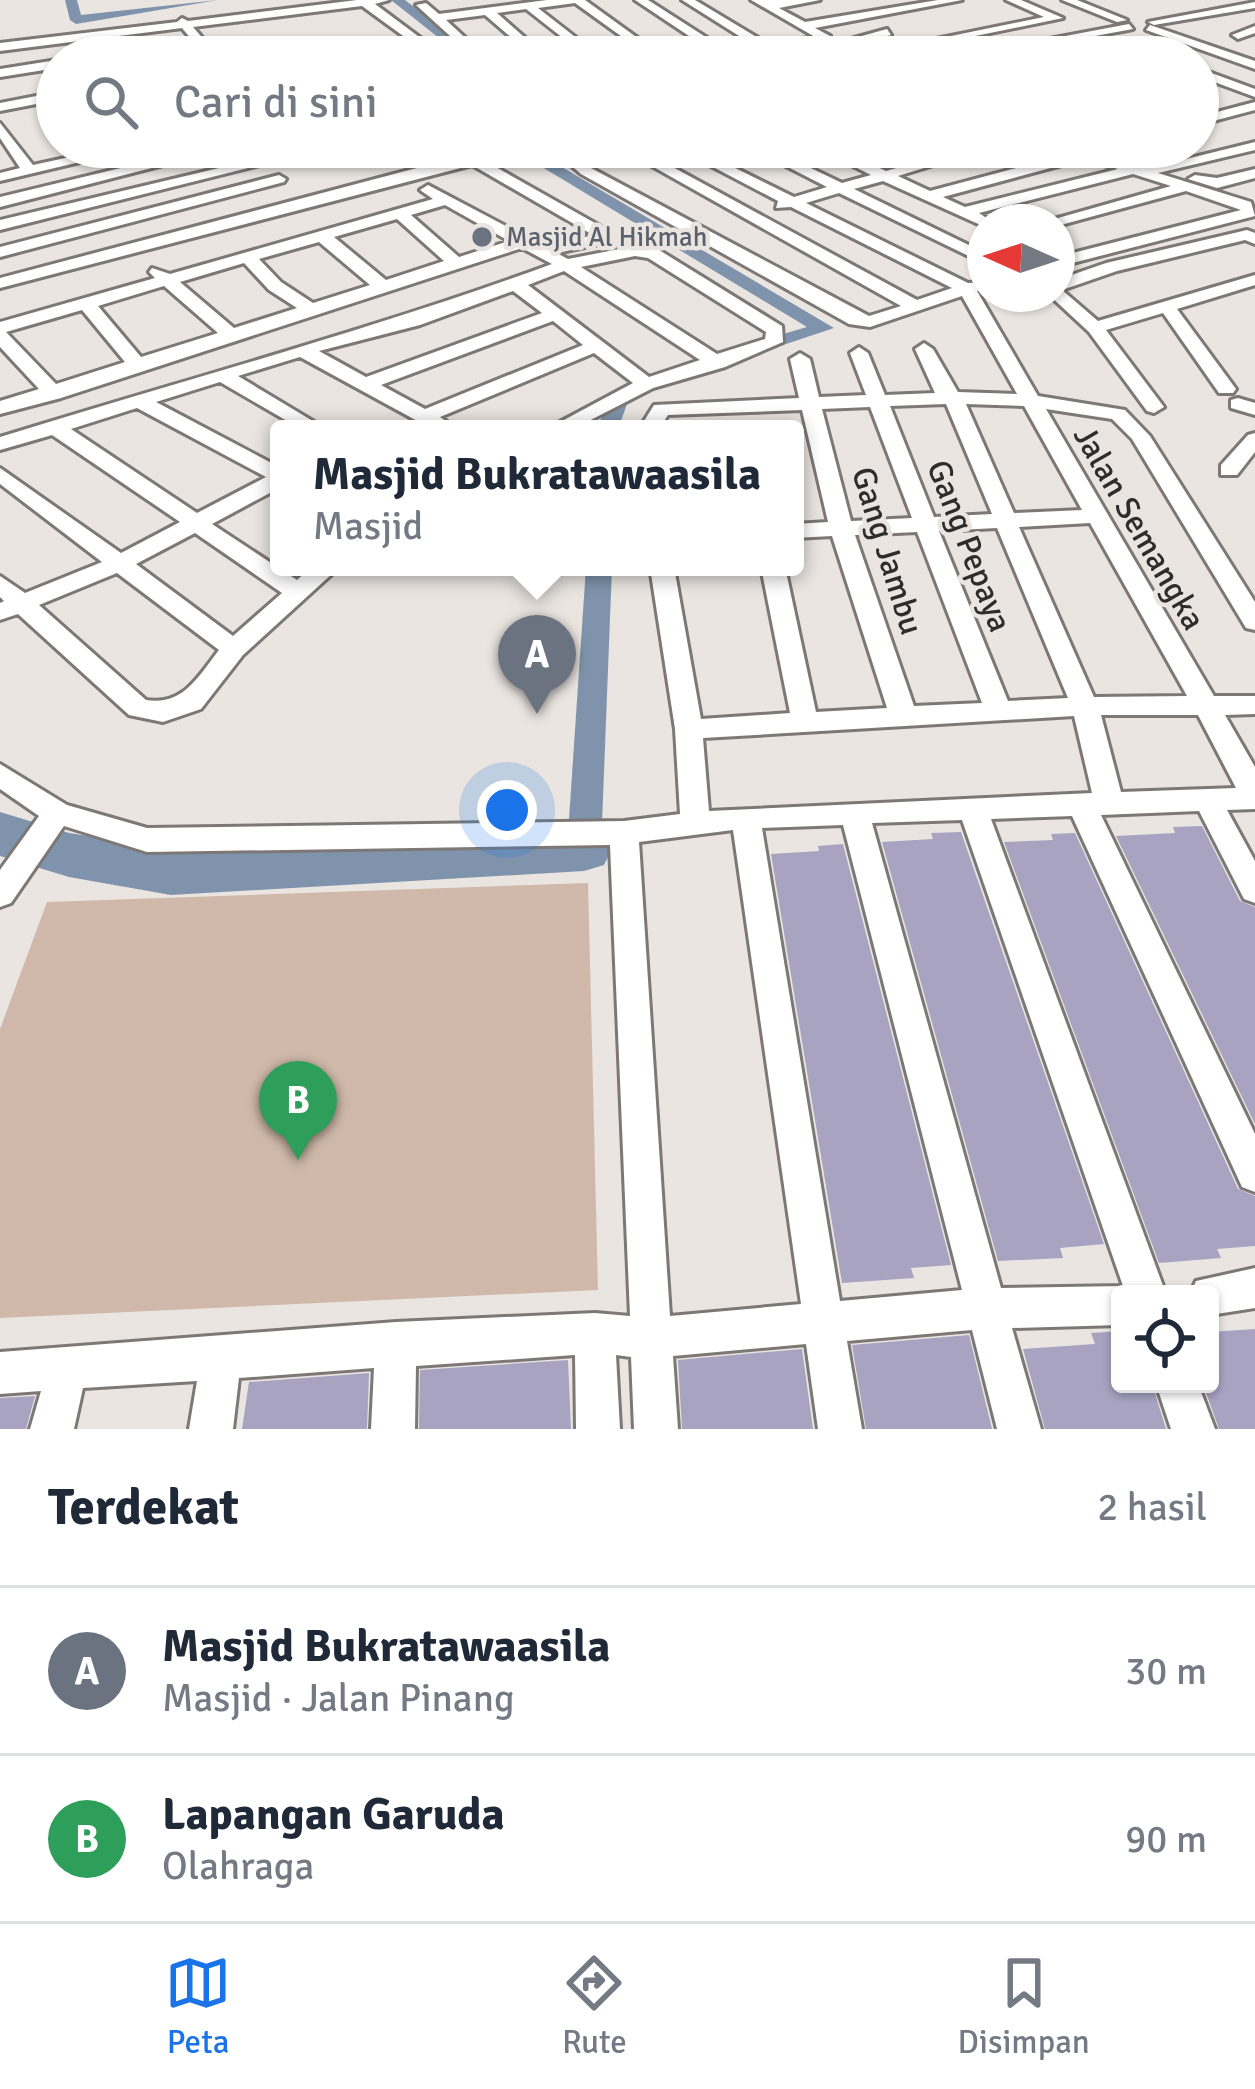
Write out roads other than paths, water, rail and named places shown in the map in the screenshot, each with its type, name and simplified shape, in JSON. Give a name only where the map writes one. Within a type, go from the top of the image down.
[{"type":"street","points":[[77,36],[384,0]]},
{"type":"street","points":[[436,18],[575,0],[627,36]]},
{"type":"street","points":[[640,0],[696,36]]},
{"type":"street","points":[[687,0],[746,36]]},
{"type":"street","points":[[738,0],[814,36]]},
{"type":"street","points":[[761,3],[814,0]]},
{"type":"street","points":[[799,24],[957,0]]},
{"type":"street","points":[[960,36],[1057,18],[1011,0]]},
{"type":"street","points":[[1067,0],[1125,23]]},
{"type":"street","points":[[1137,0],[1158,0]]},
{"type":"street","points":[[364,2],[411,36]]},
{"type":"street","points":[[439,2],[422,5],[456,36]]},
{"type":"street","points":[[761,3],[817,36]]},
{"type":"street","points":[[917,3],[996,36]]},
{"type":"street","points":[[1066,36],[1255,4]]},
{"type":"street","points":[[529,6],[568,36]]},
{"type":"street","points":[[997,12],[1026,6]]},
{"type":"street","points":[[487,11],[516,36]]},
{"type":"street","points":[[182,21],[195,36]]},
{"type":"street","points":[[1152,25],[1180,36]]},
{"type":"street","points":[[857,36],[907,28]]},
{"type":"street","points":[[1255,29],[1238,33],[1255,41]]},
{"type":"street","points":[[0,47],[36,42]]},
{"type":"street","points":[[1219,51],[1255,65]]},
{"type":"street","points":[[0,73],[36,67]]},
{"type":"street","points":[[1219,88],[1255,78]]},
{"type":"street","points":[[1219,80],[1255,93]]},
{"type":"street","points":[[0,90],[36,84]]},
{"type":"street","points":[[0,106],[36,100]]},
{"type":"street","points":[[1219,115],[1255,106]]},
{"type":"street","points":[[29,171],[0,125],[33,118]]},
{"type":"street","points":[[1219,155],[1255,146]]},
{"type":"street","points":[[0,177],[37,168]]},
{"type":"street","points":[[120,168],[144,194]]},
{"type":"street","points":[[0,202],[140,168]]},
{"type":"street","points":[[0,225],[245,168]]},
{"type":"street","points":[[280,179],[0,252],[7,281],[439,168]]},
{"type":"street","points":[[487,168],[602,234],[597,240],[541,254]]},
{"type":"street","points":[[623,168],[691,231],[840,315],[870,322],[967,288]]},
{"type":"street","points":[[633,168],[744,214],[915,306]]},
{"type":"street","points":[[721,168],[967,281]]},
{"type":"street","points":[[799,168],[967,250]]},
{"type":"street","points":[[867,168],[967,213]]},
{"type":"street","points":[[691,231],[903,168]]},
{"type":"street","points":[[929,196],[1028,168]]},
{"type":"street","points":[[1075,256],[1251,212],[1246,206],[1129,168]]},
{"type":"street","points":[[1158,168],[1212,183],[1255,173]]},
{"type":"street","points":[[1162,169],[1166,168]]},
{"type":"street","points":[[964,212],[1133,170]]},
{"type":"street","points":[[410,176],[442,201],[566,265],[718,363]]},
{"type":"street","points":[[1075,216],[1183,188]]},
{"type":"street","points":[[54,394],[0,332],[86,302],[442,201]]},
{"type":"street","points":[[399,213],[458,265]]},
{"type":"street","points":[[148,214],[220,263]]},
{"type":"street","points":[[1075,282],[1112,267],[1153,261],[1247,235],[1255,239]]},
{"type":"street","points":[[322,236],[384,287]]},
{"type":"street","points":[[0,408],[519,242]]},
{"type":"street","points":[[134,250],[232,335]]},
{"type":"street","points":[[0,444],[302,350],[414,321],[566,265],[648,252],[776,331],[774,341],[646,384],[575,420]]},
{"type":"street","points":[[248,257],[275,286],[312,310]]},
{"type":"street","points":[[1153,261],[1173,271]]},
{"type":"street","points":[[1075,262],[1112,267]]},
{"type":"street","points":[[1095,328],[1255,280]]},
{"type":"street","points":[[1194,282],[1214,292]]},
{"type":"street","points":[[514,283],[646,384]]},
{"type":"street","points":[[86,302],[137,365]]},
{"type":"street","points":[[1167,307],[1240,401]]},
{"type":"street","points":[[1075,308],[1154,407]]},
{"type":"street","name":"Jalan Semangka","points":[[988,312],[1028,400],[1245,774],[1254,798]]},
{"type":"street","points":[[362,386],[553,315]]},
{"type":"street","points":[[424,416],[593,347]]},
{"type":"street","points":[[924,349],[944,392],[952,398],[1085,706],[1096,805],[1255,1174]]},
{"type":"street","points":[[302,350],[431,420]]},
{"type":"street","name":"Gang Pepaya","points":[[859,353],[999,712]]},
{"type":"street","name":"Gang Jambu","points":[[800,359],[842,529],[903,715]]},
{"type":"street","points":[[222,375],[300,420]]},
{"type":"street","points":[[654,420],[662,409],[741,419],[813,404],[952,398],[1028,400],[1118,414],[1129,420],[1255,622]]},
{"type":"street","points":[[140,401],[270,473]]},
{"type":"street","points":[[56,428],[270,573]]},
{"type":"street","points":[[1228,470],[1255,439]]},
{"type":"street","points":[[0,474],[234,649]]},
{"type":"street","points":[[7,599],[119,564],[270,483]]},
{"type":"street","points":[[804,531],[1094,516]]},
{"type":"street","points":[[274,576],[295,590]]},
{"type":"street","points":[[7,599],[138,708],[150,712],[192,702],[234,649],[314,576]]},
{"type":"street","points":[[664,576],[689,729],[695,824]]},
{"type":"street","points":[[775,576],[805,723]]},
{"type":"street","points":[[689,729],[1085,706],[1255,705]]},
{"type":"street","points":[[0,775],[51,822],[147,840],[607,834],[746,818],[1254,798]]},
{"type":"street","points":[[1207,800],[1255,890]]},
{"type":"street","points":[[973,809],[1143,1285]]},
{"type":"street","points":[[855,816],[1019,1429]]},
{"type":"street","points":[[746,818],[840,1429]]},
{"type":"street","points":[[0,894],[51,822]]},
{"type":"street","points":[[607,834],[656,1429]]},
{"type":"street","points":[[1219,1294],[1255,1288]]},
{"type":"street","points":[[0,1373],[396,1343],[595,1333],[650,1338],[986,1308],[1111,1305]]},
{"type":"street","points":[[595,1333],[598,1429]]},
{"type":"street","points":[[392,1429],[396,1343]]},
{"type":"street","points":[[211,1429],[221,1359]]},
{"type":"street","points":[[52,1429],[68,1366]]},
{"type":"street","points":[[1180,1393],[1193,1429]]},
{"type":"waterway","points":[[71,0],[76,20],[212,0]]},
{"type":"waterway","points":[[397,0],[444,36]]},
{"type":"waterway","points":[[553,168],[824,328],[743,352]]},
{"type":"waterway","points":[[609,420],[627,390],[640,383]]},
{"type":"waterway","points":[[584,849],[599,576]]},
{"type":"waterway","points":[[0,834],[69,855],[171,872],[584,849]]},
{"type":"place","name":"Masjid Al Hikmah","points":[[482,237]]},
{"type":"place","name":"Masjid Bukratawaasila","points":[[537,714]]},
{"type":"place","name":"Lapangan Garuda","points":[[298,1160]]}]
